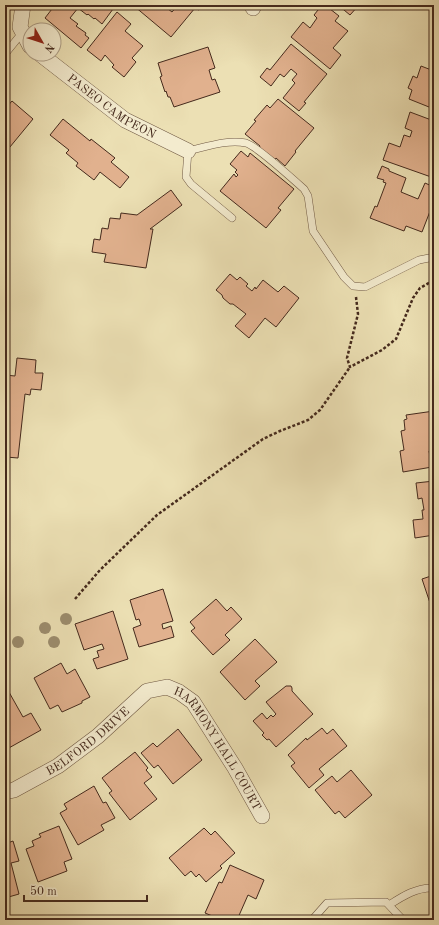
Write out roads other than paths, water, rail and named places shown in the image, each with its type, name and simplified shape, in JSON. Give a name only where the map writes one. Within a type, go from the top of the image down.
[{"type":"street","points":[[22,33],[20,27],[23,5]]},
{"type":"street","name":"PASEO CAMPEON","points":[[50,62],[125,120],[188,151]]},
{"type":"street","name":"BELFORD DRIVE","points":[[5,792],[14,790],[58,766],[98,736],[147,691],[167,687]]},
{"type":"street","name":"HARMONY HALL COURT","points":[[167,687],[179,692],[193,702],[235,768],[262,816]]},
{"type":"lane","points":[[5,54],[22,33]]},
{"type":"lane","points":[[232,218],[191,184],[186,176],[188,151],[237,142],[248,144],[260,152],[304,189],[308,196],[313,231],[344,277],[352,286],[365,287],[419,260],[434,257]]},
{"type":"lane","points":[[389,905],[408,893],[427,887],[434,888]]},
{"type":"lane","points":[[312,920],[327,903],[386,902],[403,920]]}]
